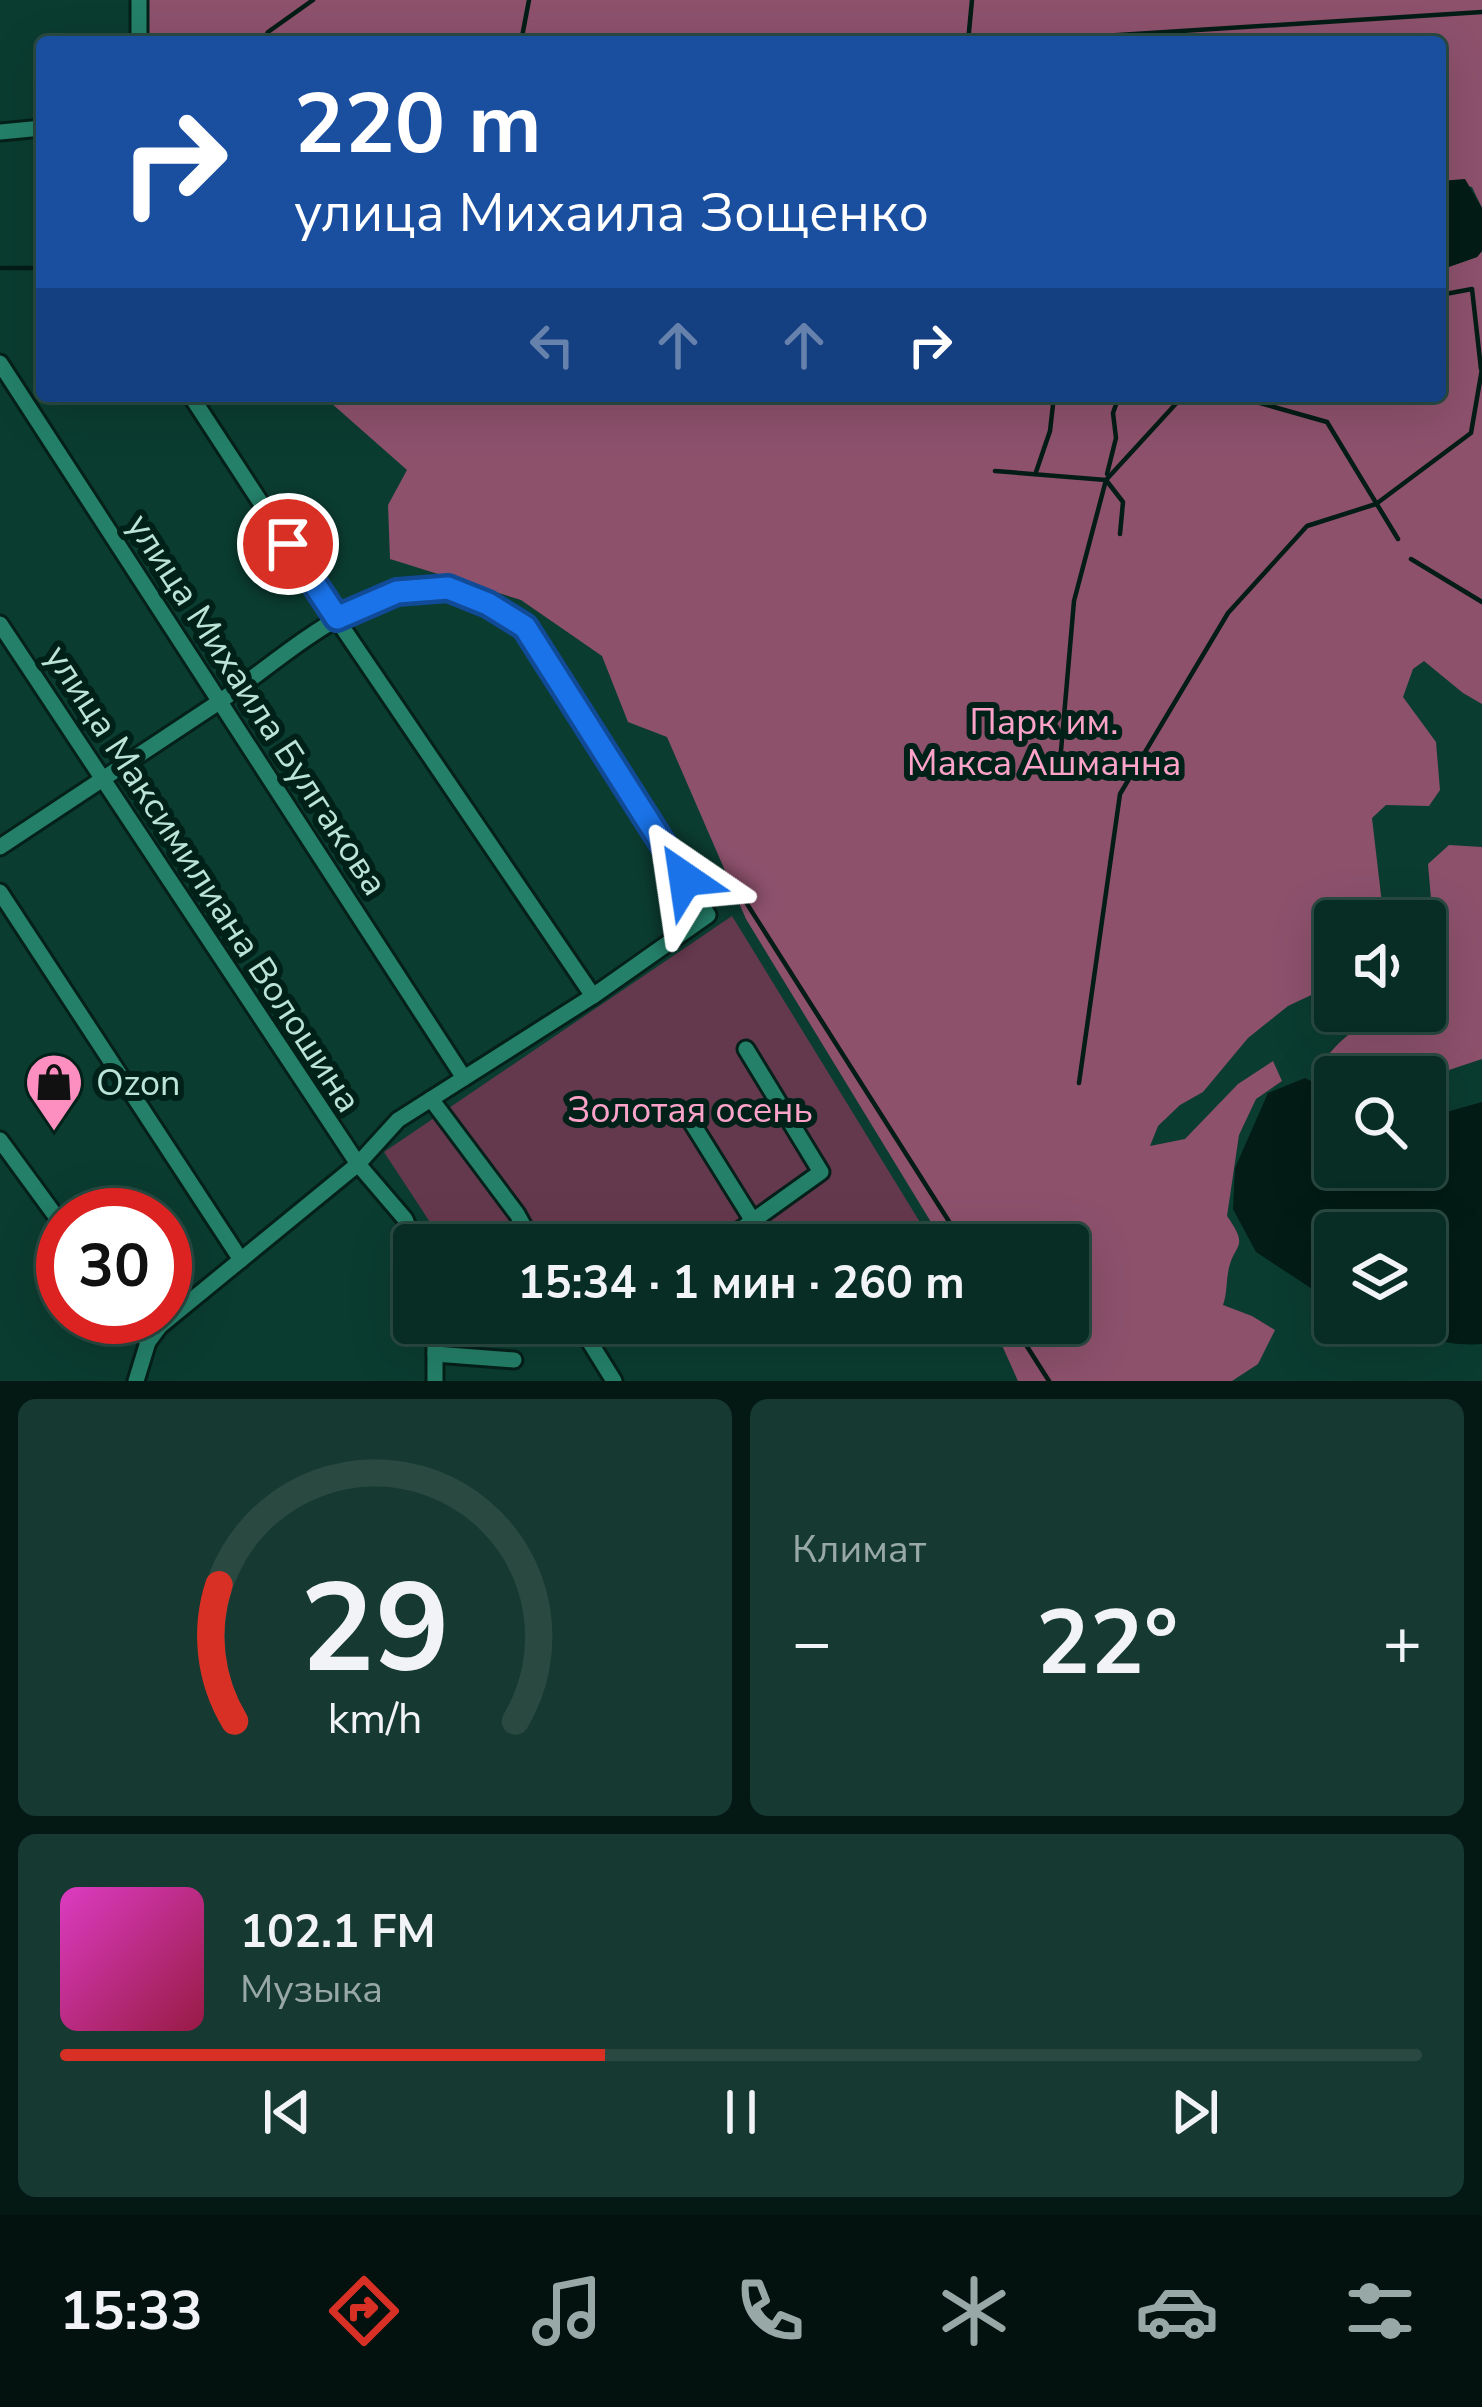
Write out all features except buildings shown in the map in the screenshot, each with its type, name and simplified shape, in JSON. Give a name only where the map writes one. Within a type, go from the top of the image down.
[{"type":"street","points":[[139,36],[140,0]]},
{"type":"street","points":[[0,132],[36,129]]},
{"type":"street","name":"улица Михаила Булгакова","points":[[0,363],[464,1078]]},
{"type":"street","points":[[195,402],[593,996]]},
{"type":"street","points":[[0,847],[337,618],[397,592],[448,588],[488,604],[525,627],[708,915],[593,996],[398,1120],[358,1164],[192,1300]]},
{"type":"street","name":"улица Максимилиана Волошина","points":[[0,624],[358,1164],[407,1224]]},
{"type":"street","points":[[0,892],[241,1260]]},
{"type":"street","points":[[746,1048],[821,1172],[749,1224]]},
{"type":"street","points":[[431,1099],[523,1224]]},
{"type":"street","points":[[687,1115],[753,1221]]},
{"type":"street","points":[[0,1140],[36,1189]]},
{"type":"street","points":[[136,1381],[147,1344]]},
{"type":"street","points":[[435,1381],[438,1344]]},
{"type":"street","points":[[591,1344],[614,1381]]},
{"type":"street","points":[[435,1354],[514,1360]]},
{"type":"green space","points":[[149,0],[1482,0],[1482,208],[1472,187],[1446,182],[1446,36],[148,36]]},
{"type":"green space","name":"Парк им. Макса Ашманна","points":[[1482,251],[1482,704],[1424,661],[1413,669],[1403,697],[1436,742],[1440,790],[1429,806],[1386,805],[1372,818],[1382,900],[1314,900],[1314,994],[1288,1006],[1248,1038],[1203,1092],[1158,1126],[1150,1146],[1185,1139],[1238,1084],[1273,1061],[1282,1081],[1256,1099],[1239,1135],[1227,1216],[1239,1241],[1223,1305],[1275,1330],[1258,1364],[1232,1381],[1018,1381],[1001,1344],[1089,1344],[1089,1224],[932,1224],[746,919],[667,737],[628,722],[602,656],[521,600],[390,559],[388,505],[407,470],[330,402],[1446,402],[1446,268]]},
{"type":"green space","points":[[1449,845],[1482,847],[1482,1059],[1446,1071],[1446,1056],[1328,1056],[1355,1032],[1446,1032],[1446,900],[1431,900],[1428,864]]},
{"type":"green space","name":"Золотая осень","points":[[732,916],[921,1224],[431,1224],[384,1152]]},
{"type":"water","points":[[1465,179],[1482,208],[1482,251],[1446,268],[1446,181]]},
{"type":"water","points":[[1305,1078],[1314,1082],[1314,1188],[1446,1188],[1446,1112],[1482,1102],[1482,1344],[1446,1342],[1446,1212],[1314,1212],[1314,1290],[1256,1252],[1233,1209],[1235,1168],[1268,1093]]},
{"type":"waterway","points":[[266,36],[313,0]]},
{"type":"waterway","points":[[522,36],[529,0]]},
{"type":"waterway","points":[[969,36],[972,0]]},
{"type":"waterway","points":[[1103,36],[1482,12]]},
{"type":"waterway","points":[[0,268],[36,268]]},
{"type":"waterway","points":[[1446,294],[1472,289],[1481,369]]},
{"type":"waterway","points":[[1079,1083],[1120,794],[1228,613],[1307,526],[1376,504],[1471,433],[1482,369]]},
{"type":"waterway","points":[[1036,472],[1050,431],[1053,402]]},
{"type":"waterway","points":[[1107,474],[1116,438],[1113,413],[1117,402]]},
{"type":"waterway","points":[[1059,774],[1074,601],[1106,480],[1178,402]]},
{"type":"waterway","points":[[1256,402],[1327,422],[1398,539]]},
{"type":"waterway","points":[[995,471],[1106,480],[1123,502],[1120,534]]},
{"type":"waterway","points":[[1411,559],[1482,602]]},
{"type":"waterway","points":[[735,885],[951,1224]]},
{"type":"waterway","points":[[1025,1344],[1049,1381]]},
{"type":"place","name":"Ozon","points":[[54,1133]]},
{"type":"route","points":[[288,544],[337,618],[397,592],[448,588],[488,604],[525,627],[685,879]]}]
